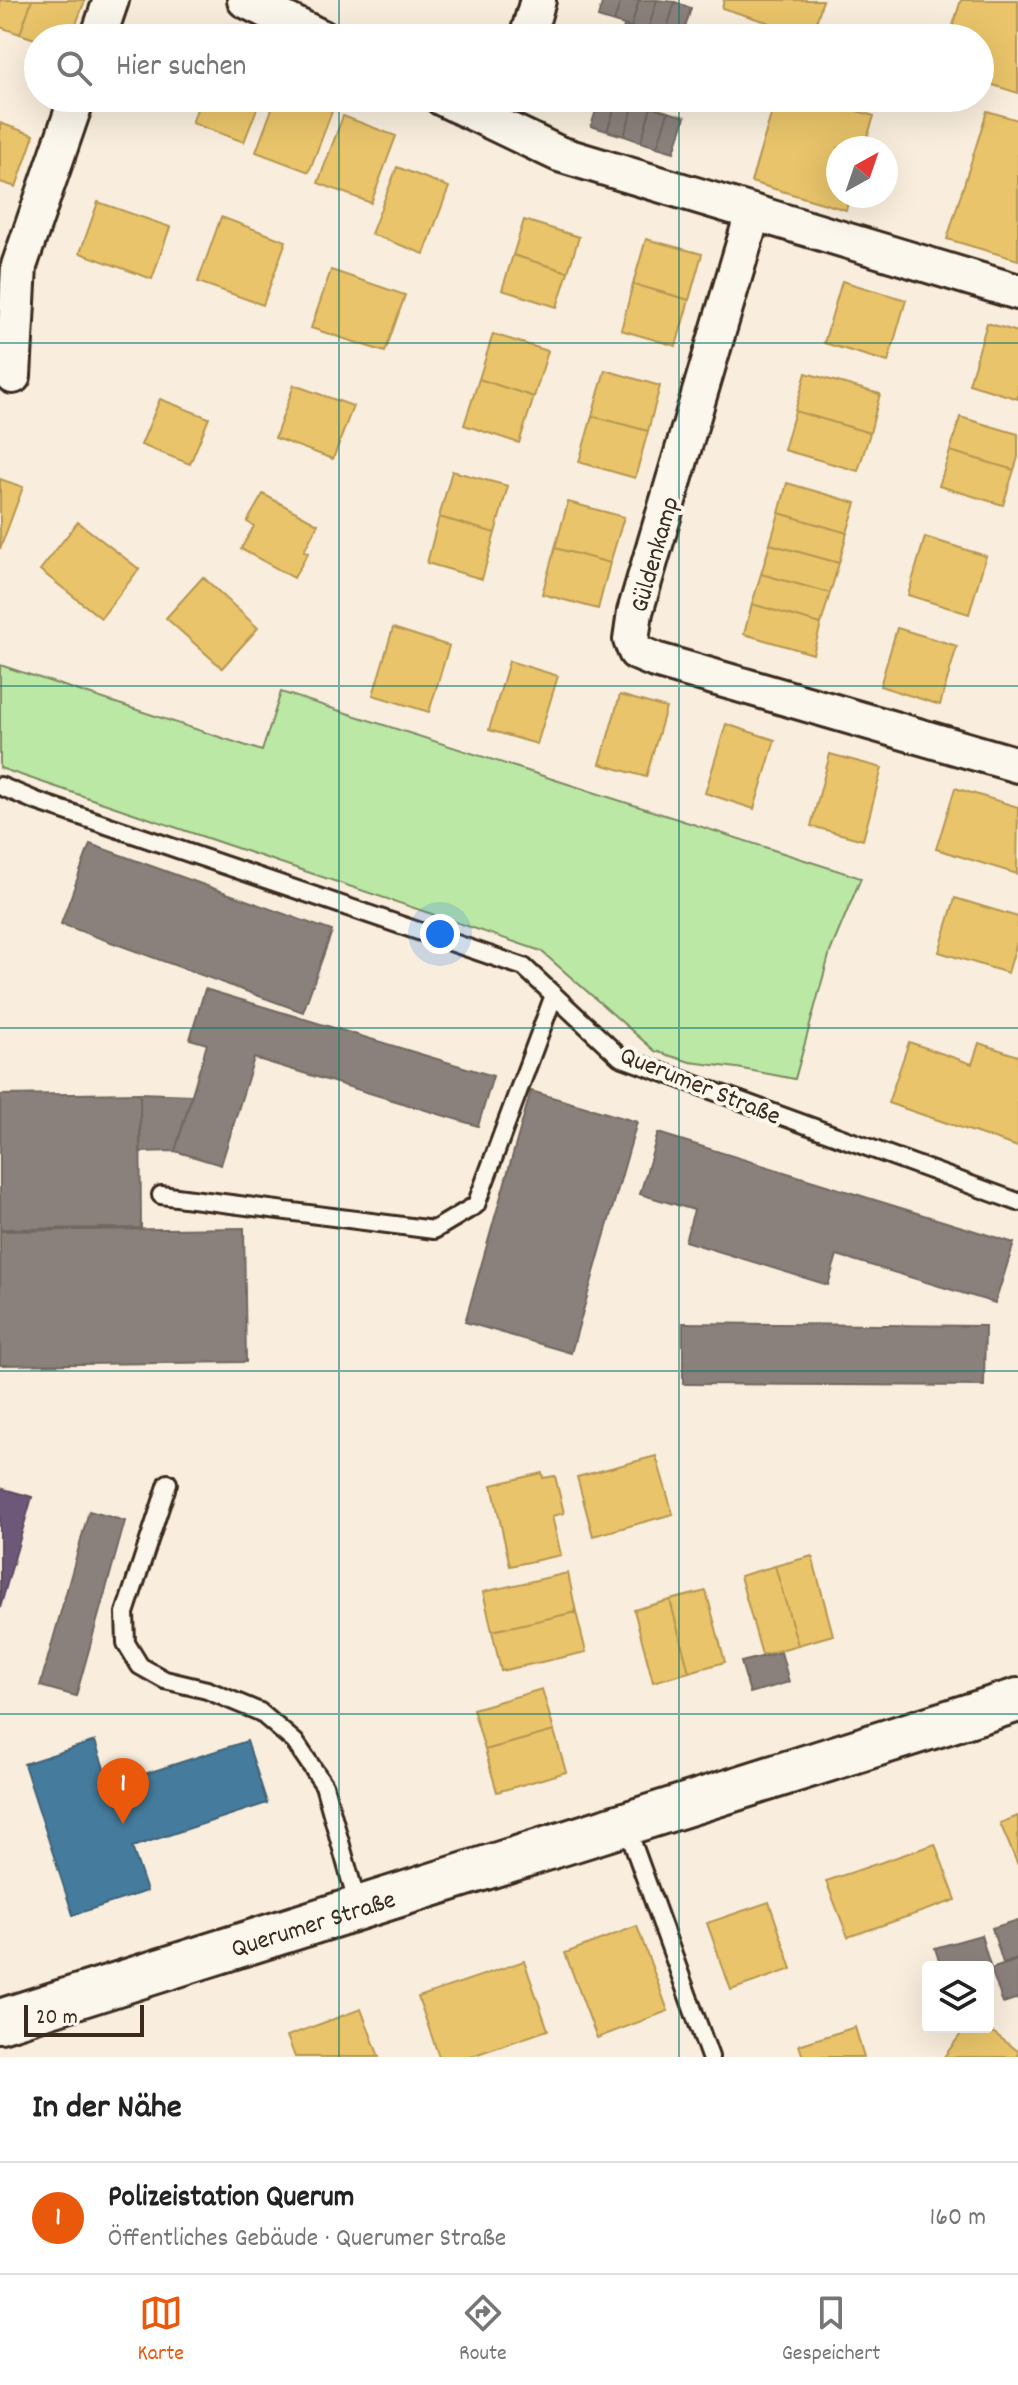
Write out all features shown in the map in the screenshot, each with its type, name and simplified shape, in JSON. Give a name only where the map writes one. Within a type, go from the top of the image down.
[{"type":"street","points":[[103,24],[111,0]]},
{"type":"street","points":[[245,0],[294,24]]},
{"type":"street","points":[[531,24],[538,0]]},
{"type":"street","points":[[13,376],[19,266],[72,112]]},
{"type":"street","points":[[504,112],[559,154],[1018,292]]},
{"type":"street","name":"Güldenkamp","points":[[753,213],[635,612],[631,640],[636,652],[1018,765]]},
{"type":"street","name":"Querumer Straße","points":[[0,2021],[1018,1700]]},
{"type":"lane","name":"Querumer Straße","points":[[0,786],[36,801],[524,967],[620,1057],[1018,1202]]},
{"type":"lane","points":[[161,1195],[434,1230],[476,1205],[554,995]]},
{"type":"lane","points":[[168,1483],[125,1613],[126,1643],[140,1666],[165,1680],[207,1690],[260,1712],[295,1742],[324,1785],[358,1908]]},
{"type":"lane","points":[[626,1823],[710,2057]]},
{"type":"green space","points":[[0,665],[262,751],[281,692],[861,878],[830,952],[795,1079],[690,1062],[655,1051],[541,951],[0,768]]},
{"type":"building: Wohnen","points":[[0,0],[32,0],[20,34],[0,27]]},
{"type":"building: Wohnen","points":[[32,0],[85,0],[76,24],[24,24],[24,35],[20,34]]},
{"type":"building: Wohnen","points":[[724,0],[823,0],[816,24],[773,24],[722,8]]},
{"type":"building: Wohnen","points":[[961,0],[1018,0],[1018,93],[994,85],[994,24],[953,24]]},
{"type":"building: Wohnen","points":[[196,112],[256,112],[244,142],[192,123]]},
{"type":"building: Wohnen","points":[[271,112],[332,112],[309,172],[256,152]]},
{"type":"building: Wohnen","points":[[772,112],[861,112],[874,116],[868,136],[826,136],[826,204],[751,182]]},
{"type":"building: Wohnen","points":[[987,112],[1018,120],[1018,260],[947,239]]},
{"type":"building: Wohnen","points":[[343,116],[396,136],[371,203],[318,183]]},
{"type":"building: Wohnen","points":[[0,123],[34,135],[16,187],[0,182]]},
{"type":"building: Wohnen","points":[[397,167],[449,187],[424,254],[371,234]]},
{"type":"building: Wohnen","points":[[98,202],[170,227],[152,279],[80,253]]},
{"type":"building: Wohnen","points":[[221,217],[286,241],[263,305],[198,282]]},
{"type":"building: Wohnen","points":[[524,220],[579,237],[568,272],[513,255]]},
{"type":"building: Wohnen","points":[[646,239],[702,254],[689,300],[633,284]]},
{"type":"building: Wohnen","points":[[513,255],[568,272],[557,307],[502,290]]},
{"type":"building: Wohnen","points":[[331,270],[405,295],[385,352],[311,328]]},
{"type":"building: Wohnen","points":[[842,281],[906,300],[888,362],[824,343]]},
{"type":"building: Wohnen","points":[[633,284],[689,300],[676,346],[621,330]]},
{"type":"building: Wohnen","points":[[987,323],[1018,332],[1018,399],[969,384]]},
{"type":"building: Wohnen","points":[[493,334],[548,351],[534,397],[479,379]]},
{"type":"building: Wohnen","points":[[605,370],[660,386],[648,431],[592,416]]},
{"type":"building: Wohnen","points":[[806,373],[880,394],[870,433],[795,411]]},
{"type":"building: Wohnen","points":[[479,379],[534,397],[519,443],[464,425]]},
{"type":"building: Wohnen","points":[[294,385],[353,406],[333,459],[275,438]]},
{"type":"building: Wohnen","points":[[160,399],[209,418],[190,464],[141,445]]},
{"type":"building: Wohnen","points":[[795,411],[870,433],[858,471],[784,450]]},
{"type":"building: Wohnen","points":[[592,416],[648,431],[635,478],[579,462]]},
{"type":"building: Wohnen","points":[[960,417],[1018,434],[1018,457],[1014,470],[950,451]]},
{"type":"building: Wohnen","points":[[950,451],[1014,470],[1003,505],[939,486]]},
{"type":"building: Wohnen","points":[[452,471],[508,486],[495,533],[439,517]]},
{"type":"building: Wohnen","points":[[0,479],[23,487],[0,549]]},
{"type":"building: Wohnen","points":[[787,483],[856,503],[847,533],[779,513]]},
{"type":"building: Wohnen","points":[[263,494],[318,524],[304,551],[308,553],[294,578],[241,549],[254,526],[247,522]]},
{"type":"building: Wohnen","points":[[568,502],[624,517],[610,563],[555,548]]},
{"type":"building: Wohnen","points":[[779,513],[847,533],[839,563],[770,544]]},
{"type":"building: Wohnen","points":[[439,517],[495,533],[482,579],[427,563]]},
{"type":"building: Wohnen","points":[[78,522],[139,569],[101,618],[40,570]]},
{"type":"building: Wohnen","points":[[925,537],[986,556],[969,614],[908,595]]},
{"type":"building: Wohnen","points":[[770,544],[839,563],[830,593],[761,574]]},
{"type":"building: Wohnen","points":[[555,548],[610,563],[598,609],[542,594]]},
{"type":"building: Wohnen","points":[[761,574],[830,593],[821,624],[752,604]]},
{"type":"building: Wohnen","points":[[203,577],[258,628],[222,668],[166,618]]},
{"type":"building: Wohnen","points":[[752,604],[821,624],[813,654],[744,634]]},
{"type":"building: Wohnen","points":[[393,628],[449,646],[429,712],[373,695]]},
{"type":"building: Wohnen","points":[[897,628],[957,646],[940,705],[880,686]]},
{"type":"building: Wohnen","points":[[509,661],[558,676],[537,744],[489,730]]},
{"type":"building: Wohnen","points":[[620,695],[666,708],[646,777],[600,764]]},
{"type":"building: Wohnen","points":[[726,724],[775,740],[754,809],[705,793]]},
{"type":"building: Wohnen","points":[[830,754],[882,768],[863,840],[811,826]]},
{"type":"building: Wohnen","points":[[955,788],[1018,807],[1017,874],[936,849]]},
{"type":"building: Wohnen","points":[[955,898],[1018,917],[1018,939],[1008,973],[939,952]]},
{"type":"building: Wohnen","points":[[909,1042],[972,1064],[979,1043],[1018,1056],[1018,1147],[888,1103]]},
{"type":"building: Wohnen","points":[[656,1456],[673,1514],[593,1536],[577,1477]]},
{"type":"building: Wohnen","points":[[542,1473],[543,1478],[555,1476],[564,1513],[552,1516],[561,1555],[510,1566],[492,1485]]},
{"type":"building: Wohnen","points":[[812,1556],[833,1635],[798,1645],[775,1566]]},
{"type":"building: Wohnen","points":[[775,1566],[798,1645],[762,1655],[740,1576]]},
{"type":"building: Wohnen","points":[[568,1573],[576,1612],[492,1631],[483,1592]]},
{"type":"building: Wohnen","points":[[706,1591],[725,1662],[689,1672],[670,1600]]},
{"type":"building: Wohnen","points":[[670,1600],[689,1672],[653,1682],[634,1610]]},
{"type":"building: Wohnen","points":[[576,1612],[586,1652],[501,1671],[492,1631]]},
{"type":"building: Wohnen","points":[[542,1689],[554,1731],[485,1750],[473,1709]]},
{"type":"building: Wohnen","points":[[554,1731],[566,1772],[497,1792],[485,1750]]},
{"type":"building: Wohnen","points":[[1018,1816],[1018,1865],[1000,1823]]},
{"type":"building: Wohnen","points":[[935,1844],[956,1900],[848,1937],[826,1881]]},
{"type":"building: Wohnen","points":[[769,1902],[792,1969],[731,1990],[707,1923]]},
{"type":"building: Wohnen","points":[[637,1926],[668,2011],[597,2038],[565,1953]]},
{"type":"building: Wohnen","points":[[524,1961],[548,2030],[469,2057],[439,2057],[418,1997]]},
{"type":"building: Wohnen","points":[[361,2009],[379,2057],[295,2057],[287,2036]]},
{"type":"building: Wohnen","points":[[855,2027],[864,2057],[803,2057],[799,2045]]},
{"type":"building: Wohnen","points":[[962,2033],[994,2033],[1018,2051],[1018,2057],[944,2057]]},
{"type":"building: Büros","points":[[0,1488],[32,1497],[0,1608]]},
{"type":"building: Öffentlich","points":[[95,1741],[113,1796],[126,1792],[123,1781],[247,1741],[267,1803],[132,1847],[147,1891],[73,1915],[24,1764]]},
{"type":"building: Industrie","points":[[603,0],[621,0],[614,22],[598,17]]},
{"type":"building: Industrie","points":[[621,0],[639,0],[632,24],[614,22]]},
{"type":"building: Industrie","points":[[639,0],[657,0],[650,24],[632,24]]},
{"type":"building: Industrie","points":[[657,0],[675,2],[668,24],[650,24]]},
{"type":"building: Industrie","points":[[675,2],[691,8],[686,24],[668,24]]},
{"type":"building: Industrie","points":[[596,112],[613,112],[607,131],[591,126]]},
{"type":"building: Industrie","points":[[613,112],[632,112],[624,136],[607,131]]},
{"type":"building: Industrie","points":[[632,112],[650,112],[641,142],[624,136]]},
{"type":"building: Industrie","points":[[650,112],[668,112],[657,147],[641,142]]},
{"type":"building: Industrie","points":[[668,112],[685,117],[674,152],[657,147]]},
{"type":"building: Industrie","points":[[90,844],[332,931],[303,1012],[61,924]]},
{"type":"building: Industrie","points":[[205,989],[493,1076],[478,1126],[254,1058],[221,1165],[175,1151],[207,1044],[190,1039]]},
{"type":"building: Industrie","points":[[531,1091],[637,1122],[571,1353],[465,1322]]},
{"type":"building: Industrie","points":[[140,1093],[192,1095],[175,1151],[140,1152]]},
{"type":"building: Industrie","points":[[140,1093],[141,1228],[0,1229],[0,1095]]},
{"type":"building: Industrie","points":[[658,1133],[1014,1243],[995,1303],[837,1255],[828,1285],[685,1241],[694,1210],[640,1194]]},
{"type":"building: Industrie","points":[[244,1228],[246,1362],[0,1365],[0,1231]]},
{"type":"building: Industrie","points":[[683,1323],[985,1326],[984,1386],[683,1384]]},
{"type":"building: Industrie","points":[[89,1511],[125,1521],[76,1696],[40,1686]]},
{"type":"building: Industrie","points":[[781,1652],[789,1682],[750,1693],[741,1662]]},
{"type":"building: Industrie","points":[[1018,1920],[1018,1959],[1003,1963],[992,1928]]},
{"type":"building: Industrie","points":[[981,1935],[989,1961],[939,1961],[935,1948]]},
{"type":"building: Industrie","points":[[1018,1960],[1018,1998],[1003,2003],[994,1968]]},
{"type":"place","name":"Polizeistation Querum","points":[[123,1824]]}]
